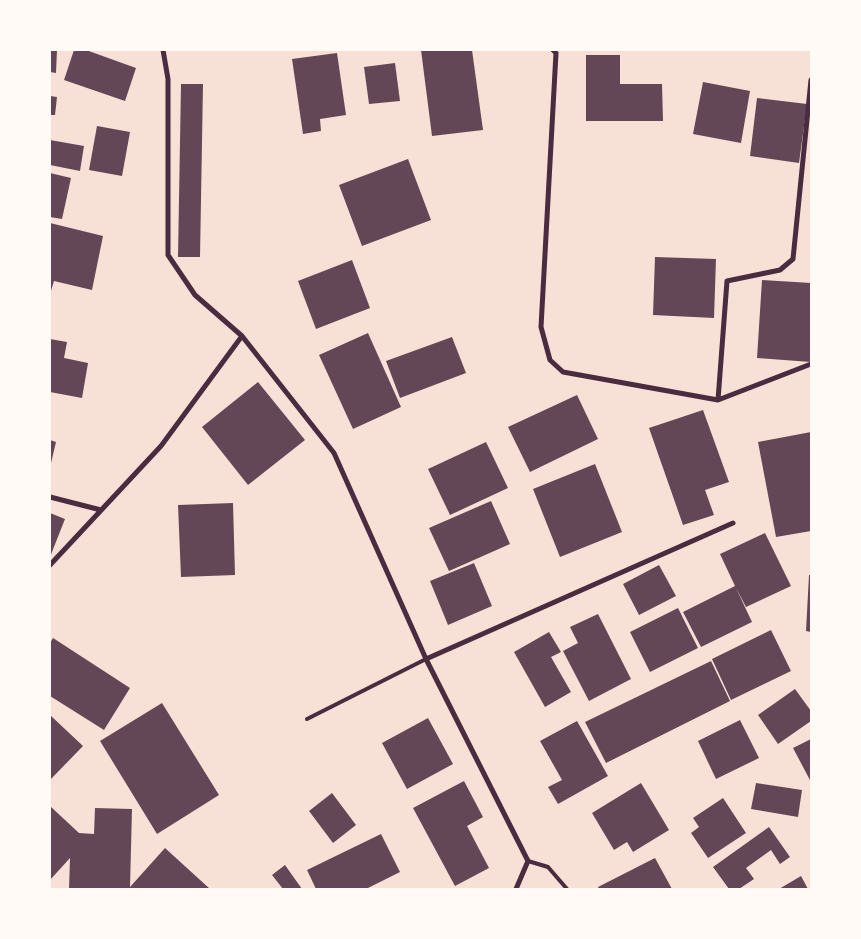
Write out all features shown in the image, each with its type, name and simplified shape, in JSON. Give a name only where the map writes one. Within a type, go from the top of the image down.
[{"type":"street","points":[[163,50],[168,79],[168,255],[195,295],[242,336],[334,452],[426,660],[528,861],[516,889]]},
{"type":"street","points":[[554,50],[556,53],[541,327],[550,360],[563,372],[718,400],[811,364]]},
{"type":"street","points":[[718,400],[727,281],[780,270],[793,259],[811,80]]},
{"type":"street","points":[[50,565],[161,446],[242,336]]},
{"type":"street","points":[[50,497],[101,510]]},
{"type":"street","points":[[426,660],[734,523]]},
{"type":"lane","points":[[307,720],[426,660]]},
{"type":"lane","points":[[528,861],[548,867],[567,889]]},
{"type":"building","points":[[50,50],[57,50],[56,73],[50,72]]},
{"type":"building","points":[[74,50],[86,50],[136,68],[125,101],[64,80]]},
{"type":"building","points":[[421,50],[472,50],[483,130],[432,136]]},
{"type":"building","points":[[337,53],[346,115],[320,119],[321,131],[303,134],[292,59]]},
{"type":"building","points":[[586,55],[620,55],[620,84],[662,84],[663,121],[586,121]]},
{"type":"building","points":[[395,63],[400,101],[369,104],[364,67]]},
{"type":"building","points":[[703,82],[750,91],[741,143],[693,134]]},
{"type":"building","points":[[181,84],[203,84],[200,257],[178,257]]},
{"type":"building","points":[[50,96],[57,97],[55,115],[50,115]]},
{"type":"building","points":[[757,98],[807,104],[799,163],[750,156]]},
{"type":"building","points":[[97,126],[130,132],[122,176],[89,170]]},
{"type":"building","points":[[50,140],[84,146],[80,171],[50,165]]},
{"type":"building","points":[[408,159],[431,220],[362,246],[339,185]]},
{"type":"building","points":[[50,173],[71,178],[62,219],[50,217]]},
{"type":"building","points":[[50,223],[103,236],[92,290],[54,281],[50,294]]},
{"type":"building","points":[[655,257],[716,259],[714,318],[653,315]]},
{"type":"building","points":[[352,260],[370,308],[316,329],[298,281]]},
{"type":"building","points":[[762,280],[811,283],[811,362],[757,358]]},
{"type":"building","points":[[368,333],[401,407],[353,429],[319,355]]},
{"type":"building","points":[[452,337],[466,373],[400,398],[386,361]]},
{"type":"building","points":[[50,339],[67,342],[64,358],[88,363],[82,398],[50,392]]},
{"type":"building","points":[[258,382],[305,440],[248,485],[202,427]]},
{"type":"building","points":[[577,395],[598,439],[530,472],[508,427]]},
{"type":"building","points":[[703,410],[729,482],[705,490],[714,515],[683,525],[649,428]]},
{"type":"building","points":[[811,432],[811,531],[776,537],[758,442]]},
{"type":"building","points":[[50,440],[56,442],[51,463],[50,463]]},
{"type":"building","points":[[486,442],[508,488],[450,515],[428,469]]},
{"type":"building","points":[[595,464],[622,532],[560,557],[533,489]]},
{"type":"building","points":[[491,501],[510,544],[449,571],[429,528]]},
{"type":"building","points":[[233,503],[235,575],[181,577],[178,505]]},
{"type":"building","points":[[50,513],[65,519],[50,557]]},
{"type":"building","points":[[765,533],[791,586],[746,607],[736,588],[752,622],[701,647],[683,612],[735,586],[720,554]]},
{"type":"building","points":[[474,563],[492,606],[448,625],[430,581]]},
{"type":"building","points":[[659,565],[676,596],[639,615],[623,584]]},
{"type":"building","points":[[809,575],[811,575],[811,632],[806,631]]},
{"type":"building","points":[[678,608],[698,648],[650,672],[630,632]]},
{"type":"building","points":[[598,614],[631,679],[589,701],[563,651],[578,643],[570,627]]},
{"type":"building","points":[[771,630],[791,671],[731,700],[712,659]]},
{"type":"building","points":[[549,632],[561,652],[551,657],[571,692],[545,707],[514,652]]},
{"type":"building","points":[[53,638],[130,688],[104,730],[50,696],[50,643]]},
{"type":"building","points":[[711,661],[730,701],[606,763],[585,722]]},
{"type":"building","points":[[795,689],[811,711],[811,721],[778,744],[758,715]]},
{"type":"building","points":[[162,703],[219,795],[157,834],[100,741]]},
{"type":"building","points":[[50,715],[83,746],[50,780]]},
{"type":"building","points":[[428,718],[453,764],[407,789],[382,743]]},
{"type":"building","points":[[740,720],[759,758],[716,779],[698,741]]},
{"type":"building","points":[[577,721],[608,776],[558,804],[548,787],[562,780],[540,741]]},
{"type":"building","points":[[811,739],[811,782],[793,748]]},
{"type":"building","points":[[464,781],[483,817],[467,826],[489,868],[455,886],[413,808]]},
{"type":"building","points":[[641,783],[669,830],[633,852],[627,842],[614,850],[592,813]]},
{"type":"building","points":[[756,783],[802,790],[798,817],[751,809]]},
{"type":"building","points":[[332,793],[356,825],[333,843],[309,811]]},
{"type":"building","points":[[723,798],[746,833],[708,858],[691,833],[699,827],[693,818]]},
{"type":"building","points":[[50,806],[79,833],[94,834],[95,808],[132,809],[130,887],[165,848],[210,889],[69,889],[70,858],[50,880]]},
{"type":"building","points":[[769,827],[790,857],[780,864],[771,850],[746,868],[754,879],[739,889],[729,889],[713,867]]},
{"type":"building","points":[[381,834],[400,872],[366,889],[316,889],[307,870]]},
{"type":"building","points":[[655,858],[672,889],[599,889],[598,887]]},
{"type":"building","points":[[285,865],[302,889],[283,889],[272,875]]},
{"type":"building","points":[[801,876],[808,889],[779,889]]}]
